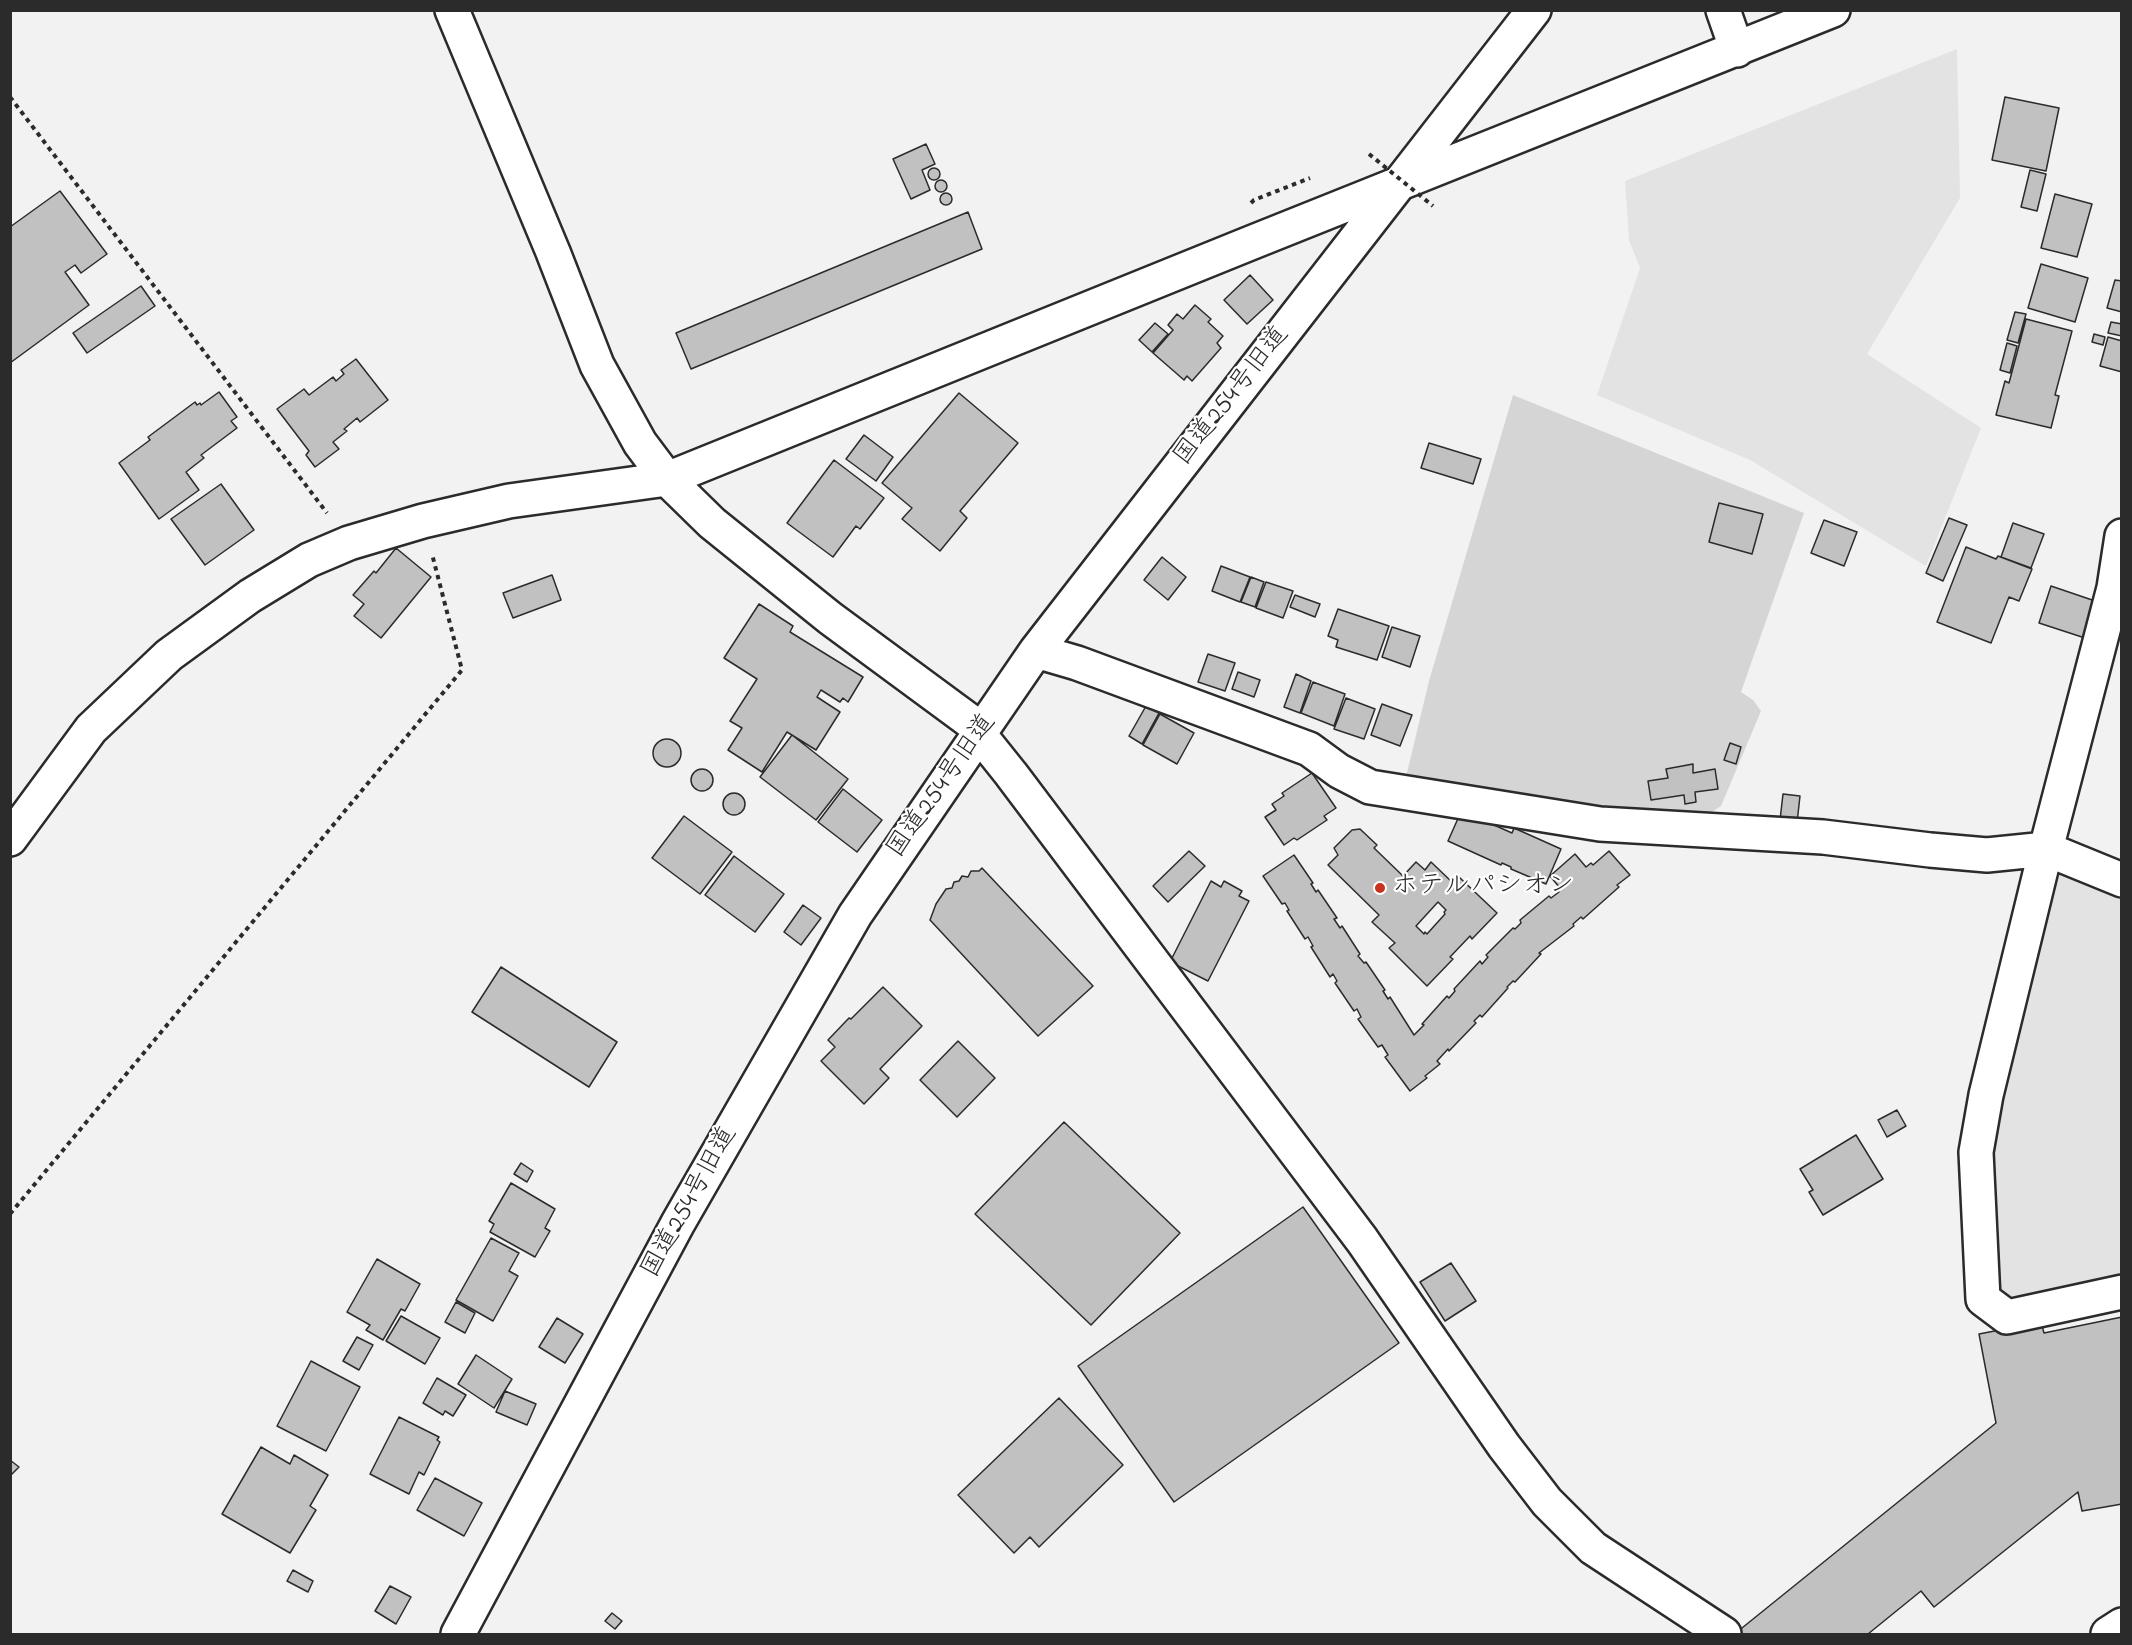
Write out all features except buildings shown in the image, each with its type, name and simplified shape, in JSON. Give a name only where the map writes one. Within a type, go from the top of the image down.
[{"type":"street","points":[[452,10],[553,252],[597,365],[640,443],[667,479],[712,523],[821,611],[981,732],[1362,1240],[1504,1446],[1547,1502],[1593,1548],[1724,1635]]},
{"type":"street","name":"国道254号旧道","points":[[459,1635],[678,1223],[855,915],[1036,651],[1534,10]]},
{"type":"street","points":[[1723,10],[1737,50]]},
{"type":"street","points":[[10,839],[91,729],[169,655],[250,596],[309,560],[350,543],[423,521],[509,501],[667,479],[1833,10]]},
{"type":"street","points":[[2121,536],[2114,588],[2046,849],[1986,1095],[1977,1152],[1983,1299],[2007,1317],[2121,1292]]},
{"type":"street","points":[[1036,651],[1077,663],[1309,749],[1339,771],[1370,787],[1600,824],[1823,837],[1987,855],[2046,849],[2121,880]]},
{"type":"street","points":[[2108,1635],[2121,1625]]},
{"type":"path","points":[[10,97],[350,543]]},
{"type":"path","points":[[1369,154],[1433,206]]},
{"type":"path","points":[[10,1214],[462,670],[423,521]]},
{"type":"shaded area","points":[[1957,49],[1960,198],[1867,354],[1981,428],[1926,566],[1750,460],[1597,395],[1640,268],[1629,240],[1625,181]]},
{"type":"shaded area","points":[[1513,395],[1804,513],[1741,692],[1753,700],[1761,711],[1721,806],[1701,819],[1502,796],[1406,777],[1429,681]]},
{"type":"shaded area","points":[[2054,863],[2121,889],[2121,1282],[2010,1305],[1991,1291],[1989,1154]]},
{"type":"place","name":"ホテルパシオン","points":[[1380,888]]}]
